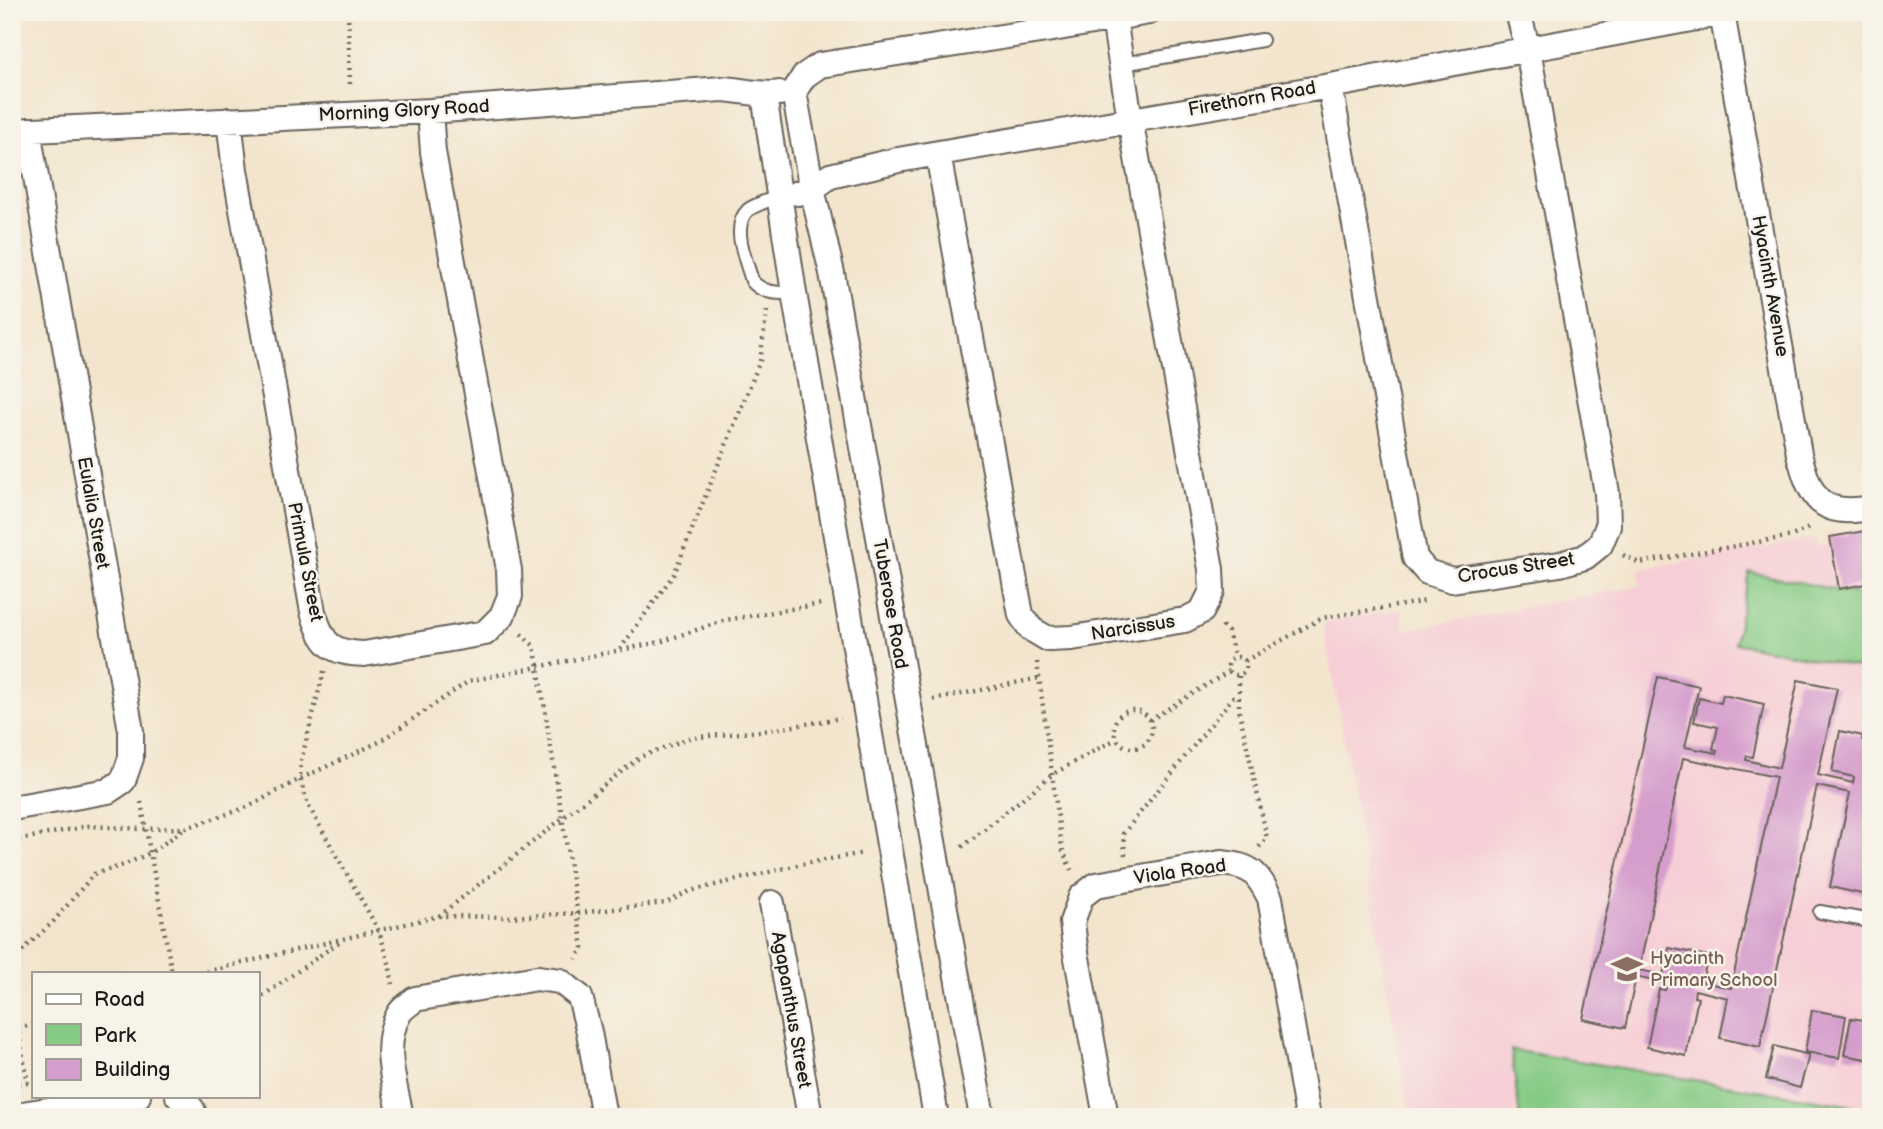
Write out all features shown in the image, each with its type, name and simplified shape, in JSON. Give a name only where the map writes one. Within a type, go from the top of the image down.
[{"type":"street","points":[[794,92],[804,76],[820,65],[1149,12]]},
{"type":"street","name":"Crocus Street","points":[[1330,86],[1415,558],[1427,572],[1452,580],[1560,564],[1585,557],[1600,545],[1608,526],[1607,493],[1528,50],[1518,12]]},
{"type":"street","name":"Firethorn Road","points":[[780,196],[812,189],[830,176],[842,172],[1726,13]]},
{"type":"street","name":"Hyacinth Avenue","points":[[1726,13],[1799,454],[1807,484],[1820,503],[1839,511],[1871,508]]},
{"type":"street","name":"Narcissus","points":[[938,154],[1021,615],[1031,629],[1048,639],[1072,638],[1185,620],[1202,611],[1212,591],[1211,569],[1114,19]]},
{"type":"street","name":"Morning Glory Road","points":[[20,131],[430,111],[722,89],[764,95],[794,92]]},
{"type":"street","name":"Tuberose Road","points":[[794,92],[812,189],[832,273],[982,1117]]},
{"type":"street","points":[[764,95],[780,196],[782,293],[846,600],[936,1117]]},
{"type":"street","name":"Primula Street","points":[[229,120],[235,170],[313,612],[320,633],[330,646],[345,653],[364,654],[485,633],[502,616],[510,596],[509,569],[433,152],[430,111]]},
{"type":"street","name":"Eulalia Street","points":[[12,808],[108,791],[123,781],[131,758],[131,731],[20,131]]},
{"type":"street","name":"Viola Road","points":[[1106,1117],[1072,922],[1081,897],[1096,885],[1221,863],[1242,865],[1259,877],[1270,898],[1308,1117]]},
{"type":"street","name":"Agapanthus Street","points":[[772,903],[810,1117]]},
{"type":"street","points":[[401,1117],[391,1065],[391,1036],[400,1012],[415,999],[537,978],[560,981],[580,997],[604,1117]]},
{"type":"street","points":[[23,1117],[27,1113],[125,1098]]},
{"type":"street","points":[[180,1098],[192,1109],[195,1117]]},
{"type":"lane","points":[[1122,64],[1262,40]]},
{"type":"lane","points":[[780,196],[749,209],[741,220],[740,234],[752,281],[756,286],[782,293]]},
{"type":"lane","points":[[1820,912],[1871,921]]},
{"type":"path","points":[[348,12],[351,115]]},
{"type":"path","points":[[620,649],[674,574],[760,360],[782,293]]},
{"type":"path","points":[[1639,563],[1792,536],[1820,523]]},
{"type":"path","points":[[1245,661],[1322,618],[1437,599]]},
{"type":"path","points":[[12,960],[54,922],[94,874],[124,865],[150,853],[186,828],[248,807],[379,742],[470,681],[660,642],[726,620],[846,600]]},
{"type":"path","points":[[1228,632],[1235,657]]},
{"type":"path","points":[[534,646],[583,948]]},
{"type":"path","points":[[1235,657],[1241,657],[1247,667],[1245,673],[1239,676],[1229,671],[1230,660],[1235,657]]},
{"type":"path","points":[[1037,663],[1062,848]]},
{"type":"path","points":[[1150,720],[1229,671]]},
{"type":"path","points":[[1239,676],[1239,710],[1267,838]]},
{"type":"path","points":[[924,701],[1039,678]]},
{"type":"path","points":[[320,686],[301,761],[300,779],[309,805],[379,931],[400,1012]]},
{"type":"path","points":[[1127,880],[1123,834],[1233,697],[1239,695]]},
{"type":"path","points":[[1127,710],[1144,713],[1150,720],[1151,737],[1138,749],[1129,749],[1116,739],[1113,730],[1115,722],[1127,710]]},
{"type":"path","points":[[439,916],[640,757],[689,738],[771,730],[853,716]]},
{"type":"path","points":[[961,848],[1053,774],[1116,739]]},
{"type":"path","points":[[140,795],[172,972]]},
{"type":"path","points":[[12,842],[89,826],[186,828]]},
{"type":"path","points":[[204,972],[439,916],[510,917],[579,913],[666,903],[690,891],[802,864],[866,853]]},
{"type":"path","points":[[259,999],[342,939]]},
{"type":"path","points":[[12,999],[15,1031],[31,1083],[12,1083]]},
{"type":"path","points":[[15,1031],[32,1024]]},
{"type":"shaded area","name":"Hyacinth Primary School","points":[[1871,527],[1871,1117],[1410,1117],[1323,623],[1401,609],[1405,630],[1640,586],[1638,569],[1814,539],[1816,547],[1828,545],[1827,535]]},
{"type":"green space","points":[[1749,572],[1871,597],[1871,670],[1735,643]]},
{"type":"green space","points":[[1511,1050],[1860,1107],[1859,1117],[1520,1117]]},
{"type":"building","points":[[1871,530],[1871,583],[1839,589],[1830,537]]},
{"type":"building","points":[[1658,677],[1699,686],[1685,747],[1717,753],[1717,750],[1713,749],[1718,727],[1694,722],[1699,698],[1721,703],[1723,695],[1764,704],[1753,757],[1747,756],[1746,760],[1779,768],[1798,680],[1837,688],[1818,775],[1853,783],[1854,777],[1832,772],[1840,731],[1863,736],[1862,740],[1871,741],[1871,896],[1830,887],[1850,793],[1817,786],[1760,1047],[1720,1038],[1728,998],[1695,990],[1694,997],[1698,998],[1686,1056],[1647,1047],[1659,989],[1665,990],[1667,984],[1636,977],[1625,1028],[1583,1019]],"holes":[[[1683,758],[1776,777],[1731,988],[1702,982],[1708,956],[1669,948],[1663,975],[1639,970]]]},
{"type":"building","points":[[1812,1010],[1846,1016],[1839,1058],[1805,1052]]},
{"type":"building","points":[[1851,1018],[1871,1021],[1871,1060],[1844,1055]]},
{"type":"building","points":[[1774,1046],[1809,1055],[1800,1088],[1766,1079]]},
{"type":"place","name":"Hyacinth Primary School","points":[[1627,969]]}]
